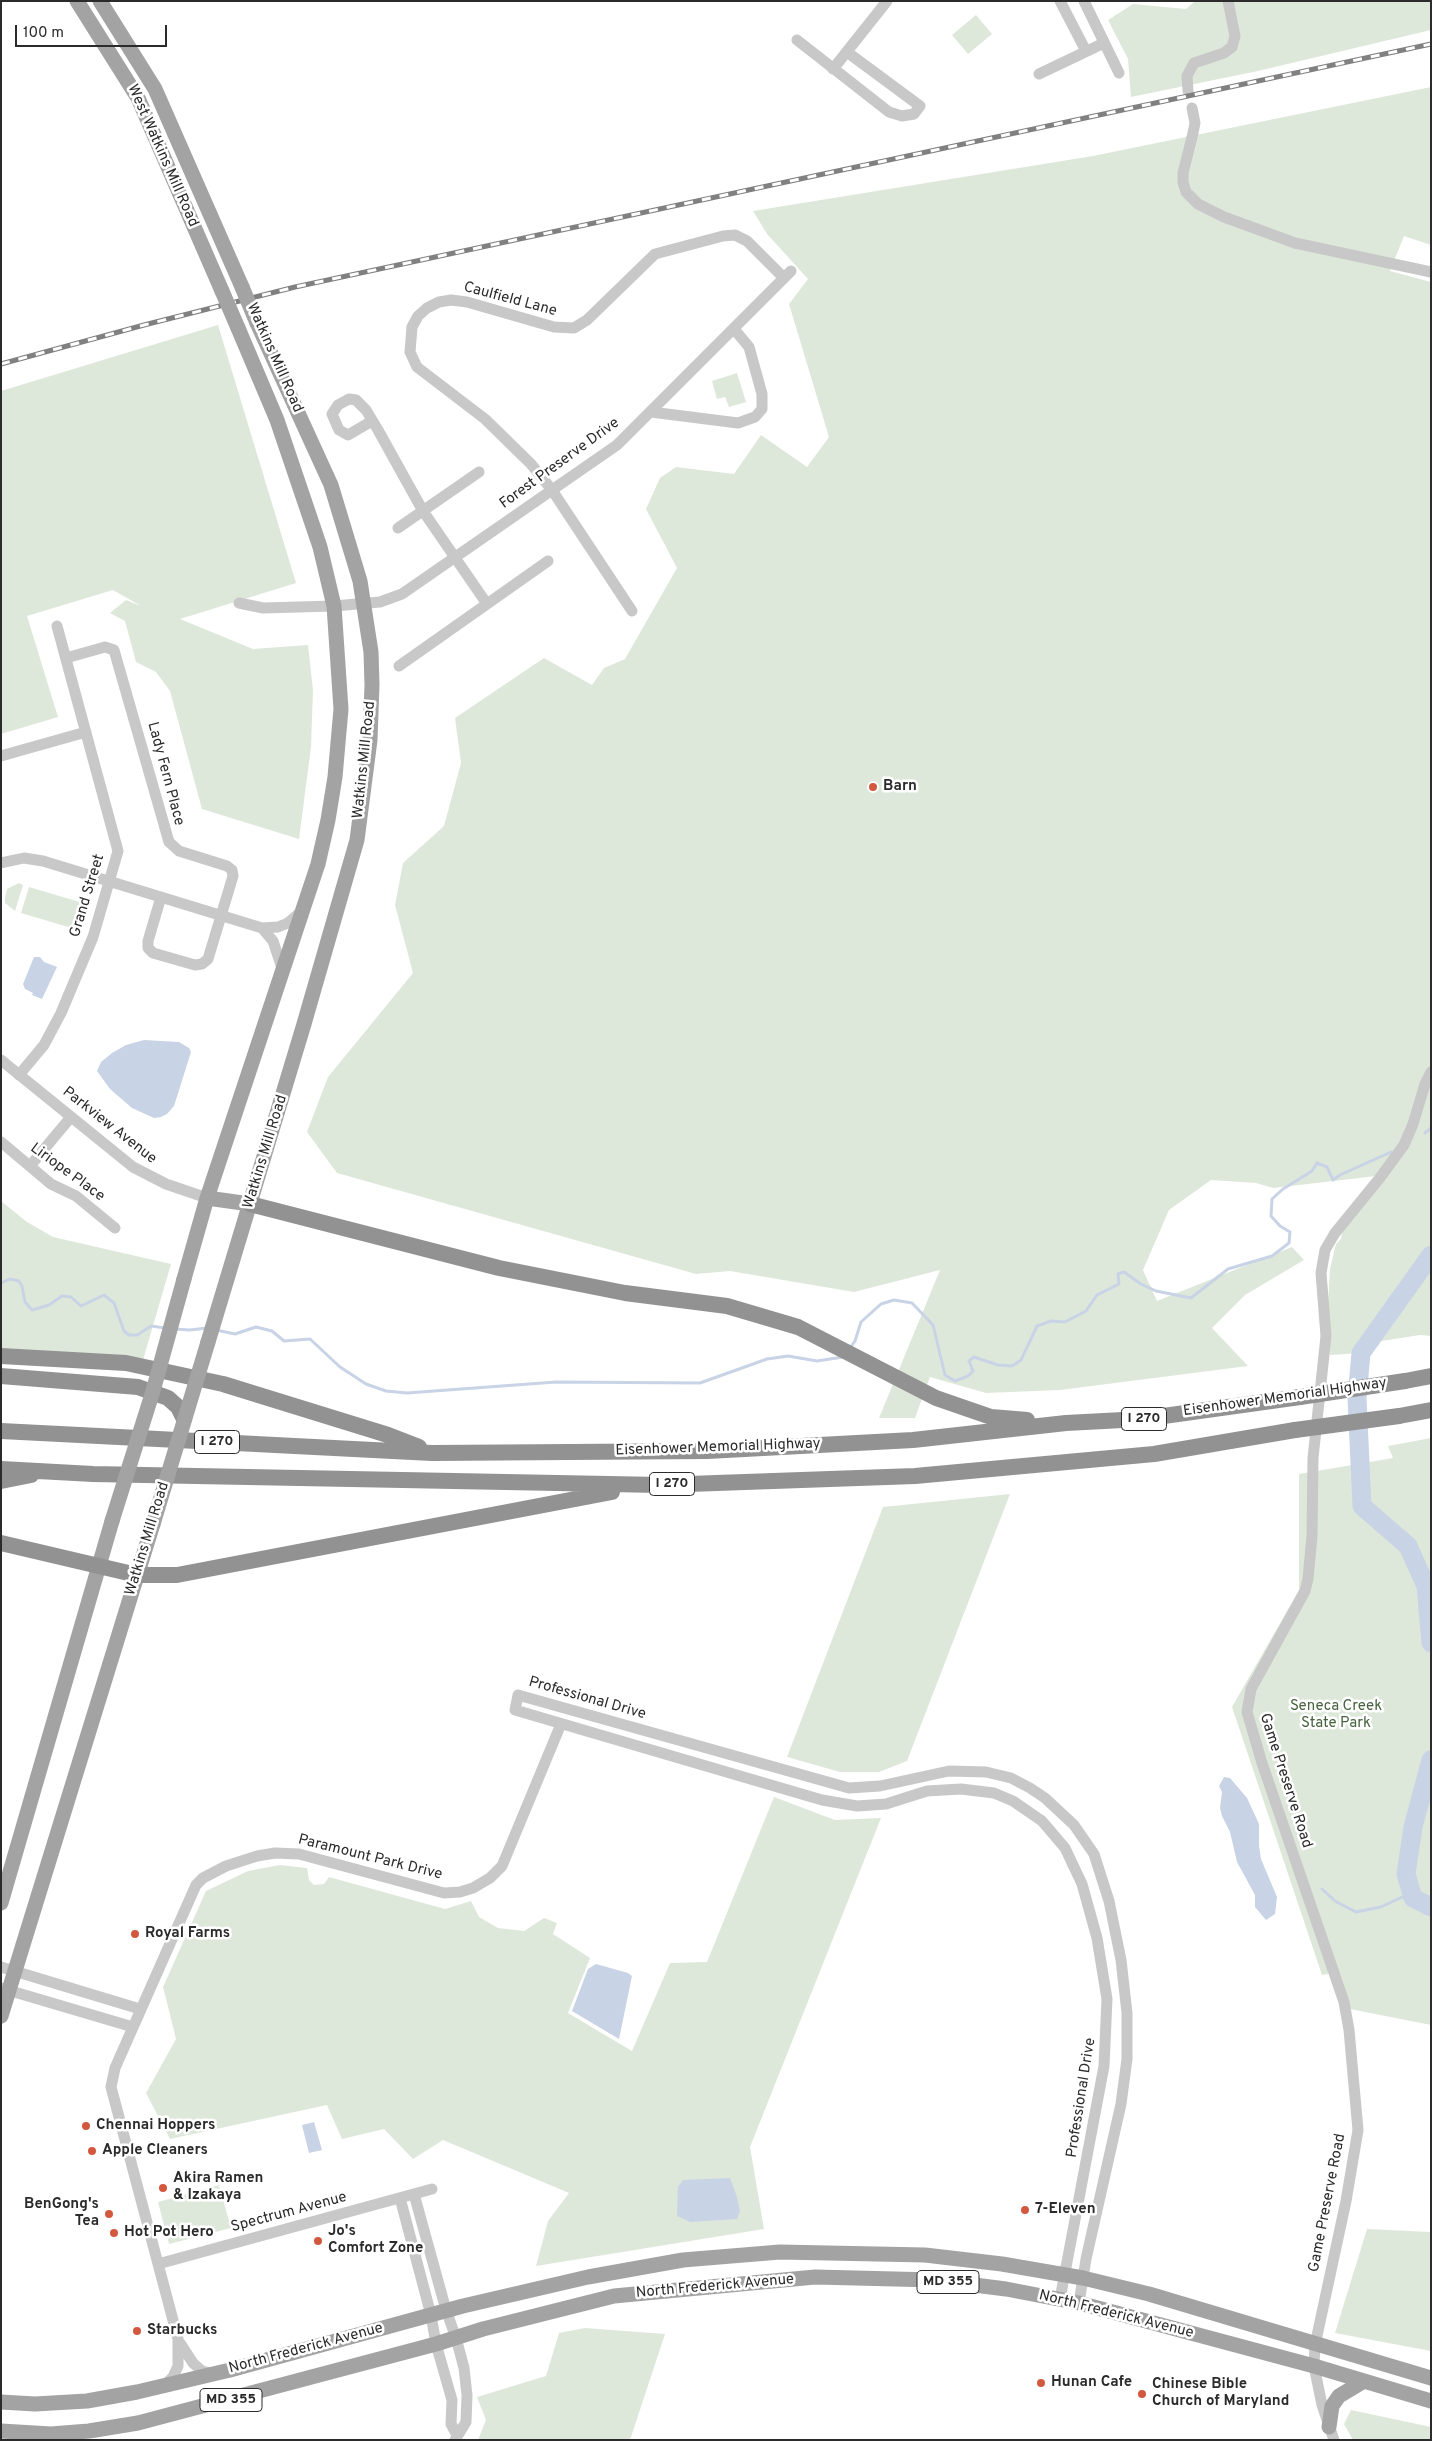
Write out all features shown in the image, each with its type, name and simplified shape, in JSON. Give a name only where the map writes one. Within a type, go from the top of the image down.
[{"type":"highway","points":[[250,1204],[499,1268],[625,1293],[727,1306],[798,1327],[936,1398],[991,1417],[1066,1424]]},
{"type":"highway","points":[[1,1356],[126,1363],[223,1384],[388,1435],[432,1453]]},
{"type":"highway","points":[[1,1376],[146,1389],[168,1398],[178,1407],[184,1419]]},
{"type":"highway","name":"Eisenhower Memorial Highway","points":[[1,1431],[432,1453],[707,1451],[912,1440],[1066,1424],[1142,1419],[1431,1376]]},
{"type":"highway","name":"I 270","points":[[1,1469],[103,1474],[660,1485],[915,1476],[1154,1454],[1431,1410]]},
{"type":"highway","name":"I 270","points":[[1,1481],[45,1471]]},
{"type":"highway","points":[[1,1543],[137,1575],[176,1575],[588,1495],[660,1485]]},
{"type":"main road","name":"West Watkins Mill Road","points":[[77,1],[138,98],[222,291]]},
{"type":"main road","name":"West Watkins Mill Road","points":[[100,1],[155,89],[242,286]]},
{"type":"main road","name":"Watkins Mill Road","points":[[1,2016],[8,1970],[153,1524],[250,1204],[356,840],[370,740],[372,684],[365,604],[351,547],[331,485],[242,286]]},
{"type":"main road","name":"Watkins Mill Road","points":[[1,1903],[112,1521],[146,1389],[305,908],[328,820],[338,743],[341,688],[334,606],[304,495],[278,420],[222,291]]},
{"type":"main road","points":[[208,1198],[250,1204]]},
{"type":"main road","name":"North Frederick Avenue","points":[[1,2402],[35,2404],[87,2401],[214,2374],[438,2312],[588,2277],[682,2260],[780,2252],[925,2255],[1083,2278],[1149,2294],[1314,2345],[1431,2378]]},
{"type":"main road","name":"North Frederick Avenue","points":[[1,2431],[25,2436],[65,2436],[173,2415],[436,2344],[483,2328],[614,2296],[815,2277],[935,2280],[1006,2289],[1060,2299],[1314,2366],[1431,2402]]},
{"type":"main road","points":[[1332,2433],[1332,2406],[1339,2396],[1364,2381]]},
{"type":"street","points":[[833,69],[887,1]]},
{"type":"street","points":[[1060,1],[1086,51]]},
{"type":"street","points":[[1084,1],[1119,73]]},
{"type":"street","points":[[1188,91],[1188,76],[1194,63],[1224,53],[1232,47],[1235,36],[1228,1]]},
{"type":"street","points":[[797,40],[889,112],[902,116],[914,114],[920,106],[847,52]]},
{"type":"street","points":[[1039,74],[1104,43]]},
{"type":"street","points":[[1192,108],[1195,123],[1183,173],[1183,182],[1186,192],[1198,204],[1224,217],[1295,243],[1431,272]]},
{"type":"street","name":"Caulfield Lane","points":[[632,611],[552,490],[520,453],[498,430],[417,367],[410,352],[409,344],[412,327],[422,312],[439,302],[457,300],[554,327],[574,328],[587,320],[655,254],[670,248],[729,235],[735,235],[747,241],[788,274]]},
{"type":"street","name":"Forest Preserve Drive","points":[[240,603],[271,608],[334,606],[365,604],[391,599],[402,594],[617,445],[788,274]]},
{"type":"street","points":[[651,412],[738,423],[756,417],[762,409],[762,394],[749,347],[734,329]]},
{"type":"street","points":[[372,421],[423,511],[454,558],[488,604]]},
{"type":"street","points":[[398,528],[479,472]]},
{"type":"street","points":[[399,666],[548,561]]},
{"type":"street","name":"Grand Street","points":[[19,1075],[40,1049],[55,1025],[88,950],[117,857],[117,845],[57,626]]},
{"type":"street","name":"Lady Fern Place","points":[[66,658],[105,647],[114,650],[166,836],[179,851],[227,866],[232,870],[233,876],[221,915]]},
{"type":"street","points":[[1,756],[86,732]]},
{"type":"street","points":[[1,863],[33,859],[262,928],[278,927],[288,923],[305,908]]},
{"type":"street","points":[[161,897],[147,945],[153,952],[195,966],[205,962],[221,915]]},
{"type":"street","points":[[262,928],[273,941],[280,957],[283,973]]},
{"type":"street","name":"Parkview Avenue","points":[[1,1060],[140,1172],[182,1191],[208,1198]]},
{"type":"street","name":"Game Preserve Road","points":[[1332,2433],[1318,2387],[1314,2366],[1314,2345],[1346,2201],[1358,2130],[1349,2030],[1344,2002],[1262,1763],[1247,1712],[1251,1689],[1305,1590],[1308,1579],[1312,1536],[1313,1458],[1326,1336],[1321,1273],[1325,1250],[1334,1233],[1379,1180],[1404,1145],[1414,1124],[1425,1084],[1431,1072]]},
{"type":"street","points":[[30,1166],[71,1117]]},
{"type":"street","name":"Liriope Place","points":[[1,1142],[56,1188],[76,1196],[100,1224],[115,1228]]},
{"type":"street","name":"Professional Drive","points":[[1060,2299],[1063,2275],[1084,2177],[1104,2066],[1107,1998],[1097,1938],[1082,1884],[1065,1848],[1042,1821],[1013,1801],[994,1793],[961,1789],[927,1791],[886,1804],[857,1806],[822,1800],[514,1710],[518,1695],[849,1788],[880,1786],[949,1771],[986,1772],[1011,1778],[1030,1788],[1045,1798],[1074,1825],[1094,1854],[1110,1901],[1128,2013],[1127,2059],[1121,2104],[1079,2303]]},
{"type":"street","name":"Paramount Park Drive","points":[[163,2386],[174,2377],[178,2366],[178,2339],[111,2087],[115,2068],[196,1885],[212,1873],[244,1860],[275,1853],[299,1854],[444,1893],[460,1892],[490,1878],[502,1866],[561,1724]]},
{"type":"street","points":[[8,1970],[140,2009]]},
{"type":"street","points":[[5,1989],[133,2027]]},
{"type":"street","name":"Spectrum Avenue","points":[[158,2264],[432,2189]]},
{"type":"street","points":[[414,2194],[438,2312],[436,2344],[452,2400],[452,2424],[456,2437]]},
{"type":"street","points":[[400,2198],[438,2312],[456,2338],[464,2368],[467,2395],[466,2422],[456,2437]]},
{"type":"street","name":"Paramount Park Drive","points":[[178,2339],[194,2364],[202,2371],[214,2374]]},
{"type":"green space","points":[[1195,1],[1431,1],[1431,30],[1258,71],[1131,97],[1128,59],[1108,20],[1133,4],[1186,9]]},
{"type":"green space","points":[[976,15],[992,34],[968,54],[952,35]]},
{"type":"green space","points":[[1431,87],[1431,245],[1404,236],[1390,271],[1431,282],[1431,1336],[1420,1335],[1369,1343],[1361,1353],[1330,1355],[1328,1305],[1330,1269],[1336,1244],[1341,1239],[1343,1227],[1385,1175],[1273,1188],[1256,1183],[1211,1180],[1169,1210],[1143,1270],[1157,1301],[1292,1247],[1304,1260],[1245,1295],[1212,1328],[1248,1366],[1060,1390],[986,1393],[930,1377],[915,1418],[879,1418],[940,1270],[854,1292],[730,1271],[696,1274],[337,1173],[307,1132],[328,1077],[413,973],[395,905],[403,863],[444,826],[461,763],[455,718],[544,658],[592,685],[604,668],[625,659],[677,568],[646,509],[660,478],[676,467],[734,474],[761,435],[807,467],[829,437],[789,304],[808,279],[767,234],[753,211],[1093,156]]},
{"type":"green space","points":[[218,325],[296,583],[180,619],[253,649],[308,645],[313,690],[311,747],[299,839],[202,809],[170,691],[156,672],[136,662],[125,621],[110,613],[126,600],[141,606],[113,590],[27,616],[58,717],[1,734],[1,391]]},
{"type":"green space","points":[[737,373],[746,402],[729,407],[725,397],[717,399],[712,381]]},
{"type":"green space","points":[[19,883],[23,885],[15,911],[5,903],[5,898],[7,889]]},
{"type":"green space","points":[[29,887],[83,903],[75,929],[21,913]]},
{"type":"green space","points":[[1,1201],[27,1222],[53,1237],[171,1264],[143,1360],[1,1350]]},
{"type":"green space","name":"Seneca Creek State Park","points":[[1431,1438],[1431,2025],[1350,2009],[1338,1972],[1322,1975],[1232,1707],[1299,1590],[1299,1474],[1393,1458],[1388,1446]]},
{"type":"green space","points":[[1010,1494],[907,1761],[879,1772],[840,1772],[787,1757],[883,1507]]},
{"type":"green space","points":[[774,1797],[835,1820],[881,1818],[750,2147],[764,2229],[536,2266],[548,2221],[569,2193],[443,2140],[413,2159],[384,2129],[342,2139],[327,2105],[170,2139],[146,2093],[176,2039],[163,1987],[206,1891],[248,1871],[280,1865],[307,1868],[309,1880],[314,1885],[324,1884],[329,1877],[445,1909],[471,1901],[479,1917],[498,1928],[524,1931],[544,1918],[557,1923],[553,1934],[590,1958],[568,2013],[632,2051],[670,1963],[707,1962]]},
{"type":"green space","points":[[219,2185],[231,2228],[169,2244],[158,2202]]},
{"type":"green space","points":[[1367,2229],[1431,2232],[1431,2351],[1335,2333]]},
{"type":"green space","points":[[585,2328],[665,2334],[630,2440],[478,2440],[486,2420],[477,2397],[546,2376],[559,2333]]},
{"type":"green space","points":[[1351,2410],[1431,2427],[1431,2440],[1353,2440],[1344,2424]]},
{"type":"water","points":[[34,957],[40,957],[44,962],[57,967],[42,999],[32,995],[33,993],[25,989],[23,984]]},
{"type":"water","points":[[144,1040],[179,1042],[189,1048],[191,1052],[174,1106],[167,1114],[161,1117],[154,1118],[132,1108],[110,1089],[97,1071],[101,1062],[112,1053],[126,1045]]},
{"type":"water","points":[[1224,1777],[1230,1778],[1247,1798],[1259,1824],[1261,1859],[1277,1897],[1275,1914],[1266,1920],[1255,1907],[1255,1895],[1237,1862],[1230,1832],[1222,1816],[1220,1808],[1222,1792],[1219,1786]]},
{"type":"water","points":[[596,1964],[628,1973],[632,1976],[619,2039],[572,2011],[588,1969]]},
{"type":"water","points":[[314,2122],[322,2150],[309,2153],[302,2125]]},
{"type":"water","points":[[730,2178],[740,2211],[737,2219],[690,2222],[677,2216],[678,2187],[683,2180]]},
{"type":"waterway","points":[[1425,1133],[1431,1128]]},
{"type":"waterway","points":[[850,1348],[855,1341],[861,1322],[881,1304],[894,1300],[912,1303],[933,1325],[945,1375],[955,1381],[968,1376],[973,1371],[969,1361],[974,1357],[998,1365],[1012,1366],[1021,1360],[1037,1326],[1051,1321],[1065,1322],[1086,1311],[1097,1295],[1119,1284],[1118,1274],[1124,1272],[1141,1284],[1156,1291],[1191,1298],[1228,1269],[1272,1256],[1289,1243],[1290,1232],[1280,1226],[1271,1216],[1272,1199],[1283,1189],[1312,1171],[1317,1163],[1327,1167],[1333,1180],[1391,1152]]},
{"type":"waterway","points":[[1431,1255],[1361,1353],[1357,1398],[1362,1506],[1408,1546],[1426,1586],[1431,1643]]},
{"type":"waterway","points":[[1,1283],[10,1279],[19,1281],[22,1286],[25,1302],[32,1310],[49,1305],[62,1296],[71,1297],[81,1306],[104,1295],[114,1303],[124,1331],[129,1335],[137,1335],[151,1326],[165,1328]]},
{"type":"waterway","points":[[216,1330],[235,1334],[256,1327],[272,1331],[284,1341],[310,1339],[340,1367],[366,1384],[386,1391],[407,1393],[556,1382],[700,1383],[767,1359],[788,1356],[817,1361],[843,1357]]},
{"type":"waterway","points":[[174,1329],[207,1328]]},
{"type":"waterway","points":[[1431,1760],[1413,1827],[1406,1874],[1413,1898],[1431,1907]]},
{"type":"waterway","points":[[1322,1889],[1335,1901],[1356,1912],[1381,1907],[1402,1897],[1413,1898]]},
{"type":"railway","points":[[1,364],[295,287],[1431,44]]},
{"type":"place","name":"Barn","points":[[873,787]]},
{"type":"place","name":"Royal Farms","points":[[135,1934]]},
{"type":"place","name":"Chennai Hoppers","points":[[86,2126]]},
{"type":"place","name":"Apple Cleaners","points":[[92,2151]]},
{"type":"place","name":"Akira Ramen & Izakaya","points":[[163,2188]]},
{"type":"place","name":"7-Eleven","points":[[1025,2210]]},
{"type":"place","name":"BenGong's Tea","points":[[109,2214]]},
{"type":"place","name":"Hot Pot Hero","points":[[114,2233]]},
{"type":"place","name":"Jo's Comfort Zone","points":[[318,2241]]},
{"type":"place","name":"Starbucks","points":[[137,2331]]},
{"type":"place","name":"Hunan Cafe","points":[[1041,2383]]},
{"type":"place","name":"Chinese Bible Church of Maryland","points":[[1142,2394]]}]
